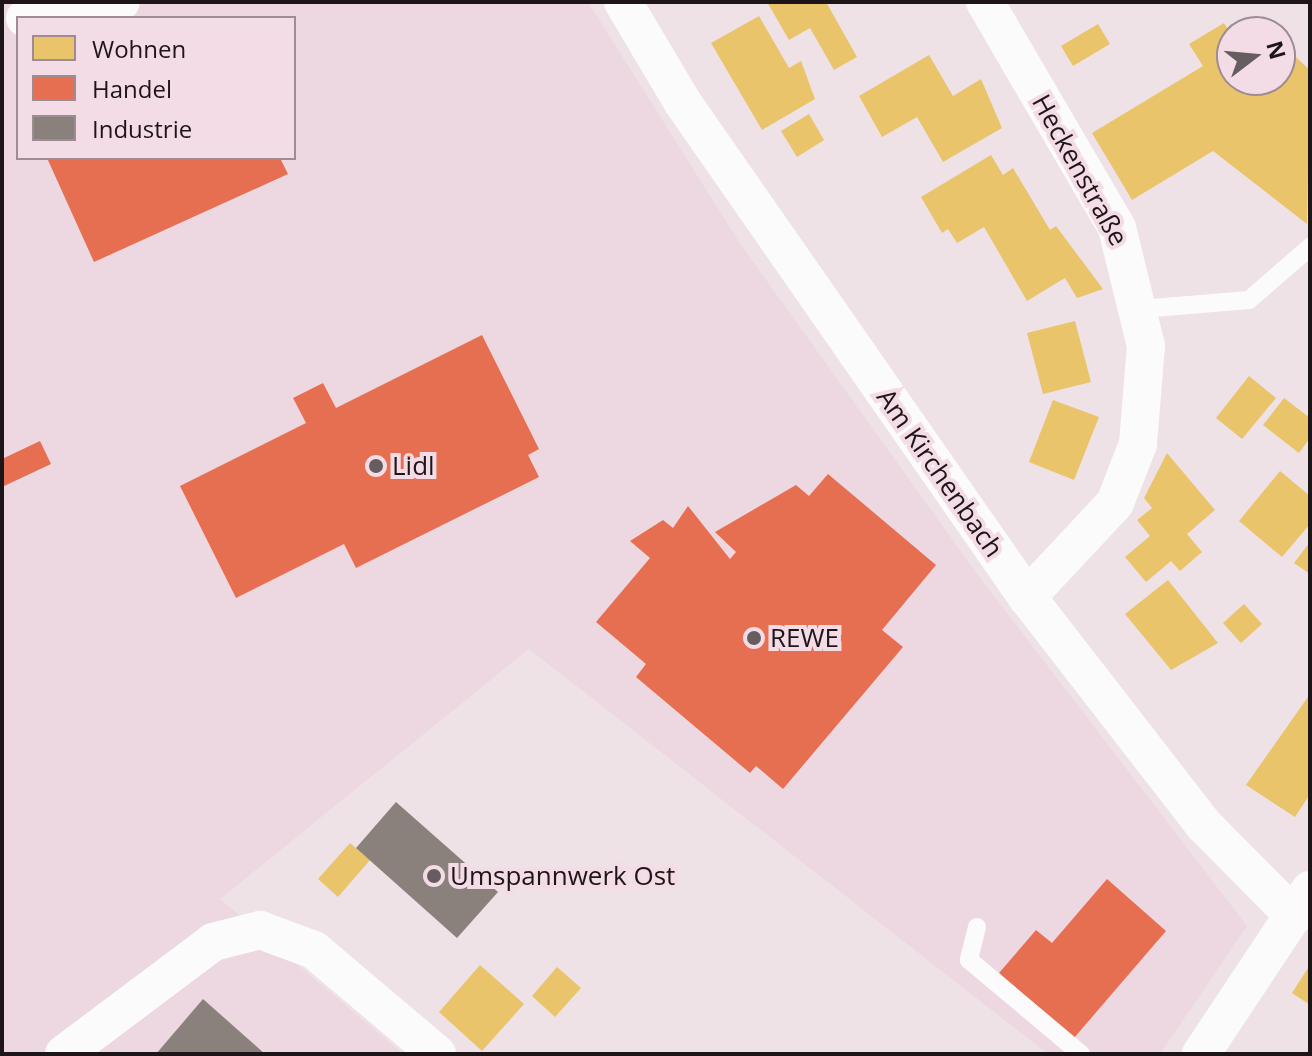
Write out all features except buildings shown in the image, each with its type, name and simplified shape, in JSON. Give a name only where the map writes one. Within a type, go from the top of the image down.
[{"type":"street","points":[[37,16],[121,2]]},
{"type":"street","name":"Am Kirchenbach","points":[[623,2],[683,103],[1027,597],[1204,825],[1302,903]]},
{"type":"street","name":"Heckenstraße","points":[[985,2],[1117,228],[1141,309],[1146,398],[1120,489],[1078,550],[1027,597]]},
{"type":"street","points":[[1201,1054],[1302,903]]},
{"type":"street","points":[[64,1054],[213,942],[250,930],[283,933],[314,950],[437,1054]]},
{"type":"lane","points":[[1141,309],[1249,300],[1310,247]]},
{"type":"lane","points":[[977,927],[969,960],[1081,1054]]},
{"type":"shaded area","points":[[2,2],[588,2],[741,245],[977,574],[1247,926],[1160,1054],[1048,1054],[529,649],[220,899],[403,1054],[2,1054]]},
{"type":"place","name":"Lidl","points":[[376,466]]},
{"type":"place","name":"REWE","points":[[754,638]]},
{"type":"place","name":"Umspannwerk Ost","points":[[434,876]]}]
